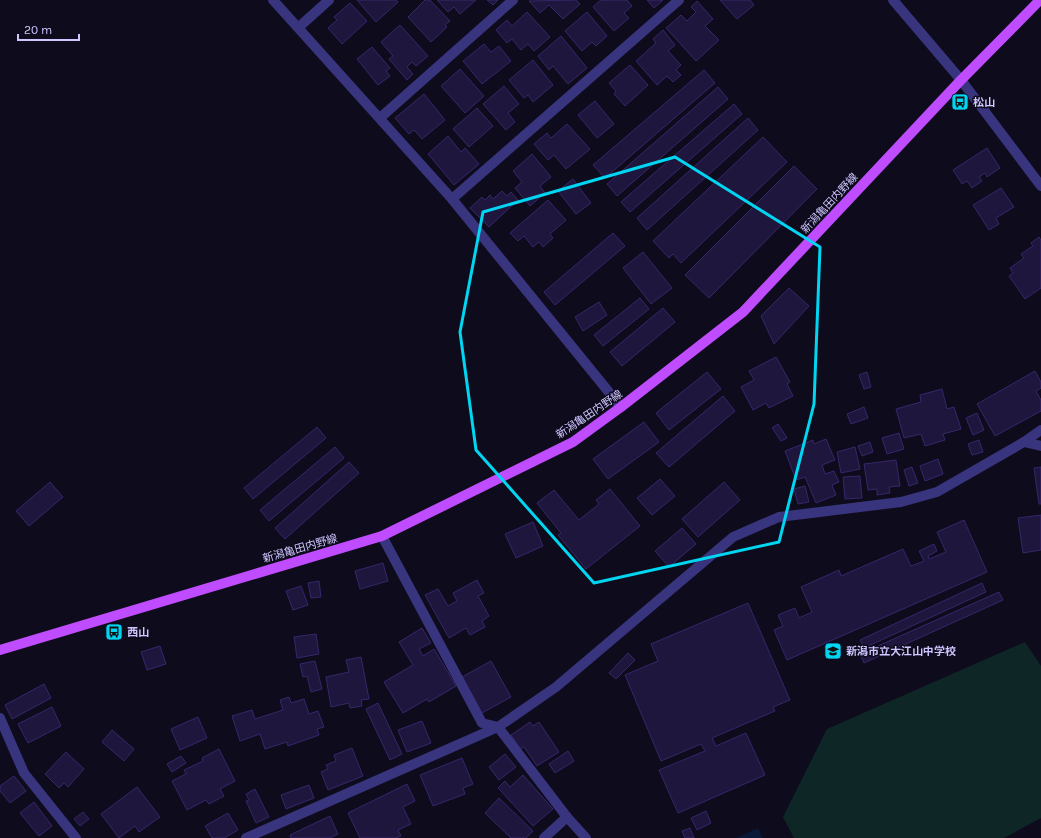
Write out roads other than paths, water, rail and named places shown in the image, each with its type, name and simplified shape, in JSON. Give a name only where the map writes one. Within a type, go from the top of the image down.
[{"type":"main road","name":"新潟亀田内野線","points":[[0,650],[158,601],[382,536],[573,442],[621,407],[743,312],[960,80],[1040,0]]},
{"type":"street","points":[[273,0],[299,27],[452,199],[621,407]]},
{"type":"street","points":[[299,27],[329,0]]},
{"type":"street","points":[[380,118],[513,0]]},
{"type":"street","points":[[452,199],[679,0]]},
{"type":"street","points":[[893,0],[960,80],[1041,186]]},
{"type":"street","points":[[246,838],[498,728],[556,687],[733,537],[779,517],[901,502],[937,492],[1024,442],[1041,430]]},
{"type":"street","points":[[1024,442],[1041,446]]},
{"type":"street","points":[[382,536],[482,723],[498,728],[567,817],[586,838]]},
{"type":"street","points":[[0,718],[24,773],[76,838]]},
{"type":"street","points":[[544,838],[567,817]]},
{"type":"water","points":[[758,828],[763,838],[736,838]]},
{"type":"place","name":"松山","points":[[960,102]]},
{"type":"place","name":"西山","points":[[114,632]]},
{"type":"place","name":"新潟市立大江山中学校","points":[[833,651]]}]
